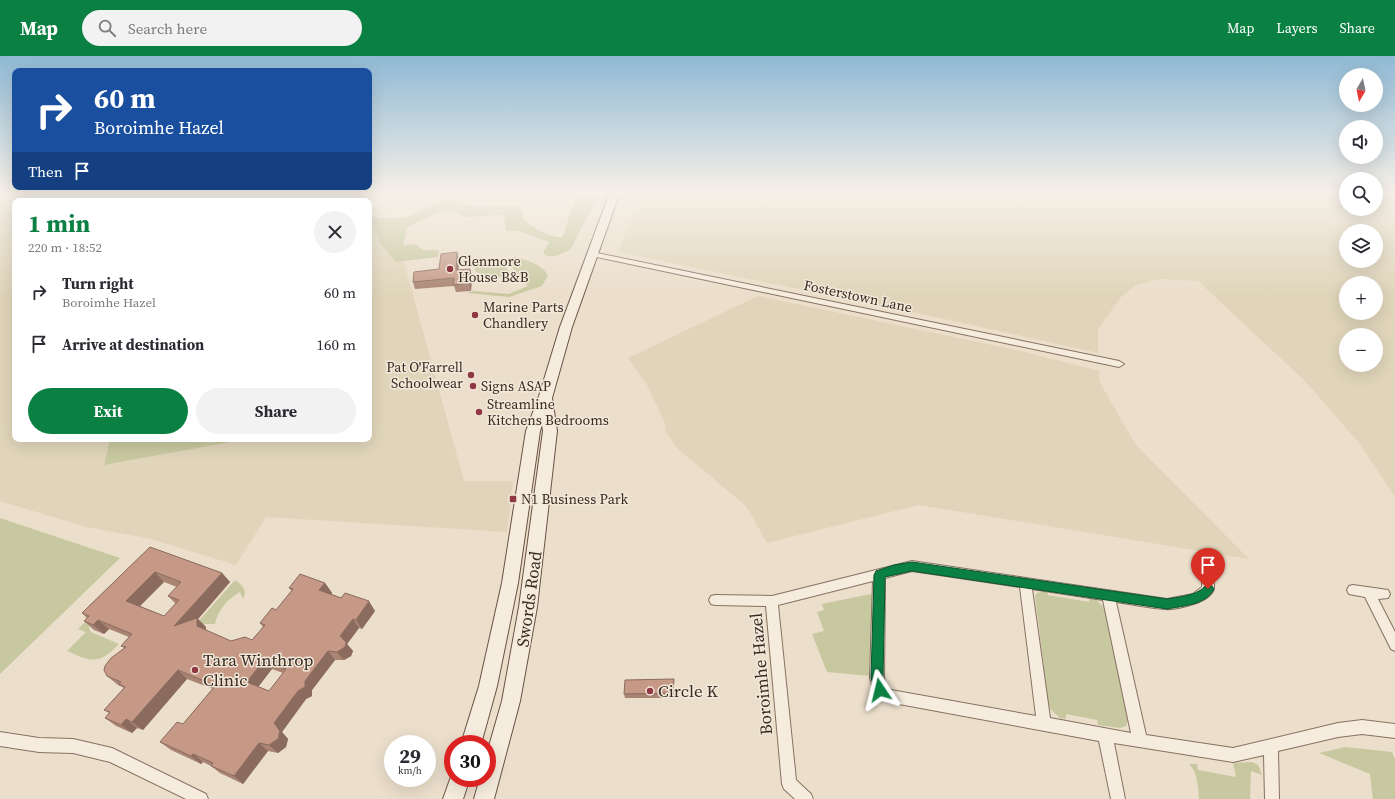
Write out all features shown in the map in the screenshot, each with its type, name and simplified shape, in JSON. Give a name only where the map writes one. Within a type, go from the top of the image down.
[{"type":"main road","name":"Swords Road","points":[[474,735],[488,686],[510,583],[533,431],[546,396],[566,327],[603,227]]},
{"type":"main road","name":"Swords Road","points":[[484,799],[511,701],[528,607],[550,431],[546,396]]},
{"type":"main road","points":[[453,799],[457,787]]},
{"type":"street","name":"Fosterstown Lane","points":[[592,254],[1119,364]]},
{"type":"street","name":"Boroimhe Hazel","points":[[806,799],[789,784],[772,602],[912,566],[1167,604],[1204,595],[1208,589],[1208,582],[1200,558]]},
{"type":"street","points":[[879,575],[877,678],[880,690],[888,696],[1140,742],[1233,756],[1338,730],[1362,727],[1395,732]]},
{"type":"street","points":[[1025,583],[1044,724]]},
{"type":"street","points":[[1352,590],[1384,594]]},
{"type":"street","points":[[1369,592],[1395,646]]},
{"type":"street","points":[[1108,595],[1140,742]]},
{"type":"street","points":[[716,600],[772,602]]},
{"type":"street","points":[[1105,735],[1118,799]]},
{"type":"street","points":[[0,739],[39,745],[73,746],[112,755],[201,799]]},
{"type":"street","points":[[1271,747],[1272,799]]},
{"type":"shaded area","points":[[0,227],[12,227],[12,442],[109,442],[104,465],[230,442],[372,442],[372,227],[394,227],[464,481],[513,481],[507,532],[266,517],[236,565],[151,539],[86,527],[0,501]]},
{"type":"shaded area","points":[[628,227],[1339,227],[1339,268],[1383,268],[1383,227],[1395,227],[1395,497],[1359,443],[1305,381],[1198,281],[1160,279],[1136,285],[1121,297],[1098,329],[1098,353],[954,321],[618,252]]},
{"type":"shaded area","points":[[758,296],[1025,352],[1099,371],[1099,381],[1136,445],[1249,559],[919,505],[767,543],[746,506],[677,448],[666,432],[665,423],[647,385],[628,358]]},
{"type":"green space","points":[[372,227],[408,227],[403,245],[415,244],[423,250],[439,250],[438,257],[396,262],[379,242],[376,231],[372,230]]},
{"type":"green space","points":[[505,227],[534,227],[546,234],[557,237],[562,237],[566,227],[582,227],[571,249],[560,254],[549,256],[543,253],[549,242],[518,231],[506,231]]},
{"type":"green space","points":[[514,257],[533,263],[545,271],[548,275],[542,286],[509,297],[467,293],[474,291],[509,294],[528,286],[507,259]]},
{"type":"green space","points":[[499,258],[510,273],[508,277],[485,276],[475,271],[476,261],[478,259]]},
{"type":"green space","points":[[109,442],[230,442],[104,465]]},
{"type":"green space","points":[[0,518],[120,558],[0,674]]},
{"type":"green space","points":[[150,557],[90,623],[89,628],[91,632],[119,644],[106,656],[95,660],[83,658],[67,651],[86,632],[78,629]]},
{"type":"green space","points":[[235,580],[244,589],[245,594],[243,599],[240,592],[231,598],[221,609],[215,624],[196,624]]},
{"type":"green space","points":[[1047,590],[1048,595],[1089,602],[1089,597],[1096,599],[1105,609],[1128,721],[1126,726],[1120,728],[1098,725],[1097,720],[1066,714],[1066,719],[1060,718],[1049,708],[1035,596],[1037,593]]},
{"type":"green space","points":[[871,594],[870,676],[827,672],[812,634],[824,631],[817,612],[824,610],[822,604]]},
{"type":"green space","points":[[1345,747],[1392,752],[1395,759],[1395,799],[1373,799],[1370,774],[1319,753]]},
{"type":"green space","points":[[1252,762],[1258,765],[1262,775],[1251,771],[1250,799],[1199,799],[1196,776],[1189,764],[1197,764],[1198,770],[1236,777],[1233,763]]},
{"type":"building","points":[[457,252],[456,270],[470,269],[469,283],[453,285],[454,278],[413,282],[414,272],[439,269],[441,254]]},
{"type":"building","name":"Tara Winthrop Clinic","points":[[150,547],[222,573],[174,626],[197,618],[197,626],[231,641],[245,637],[252,640],[265,625],[260,623],[272,608],[276,610],[293,589],[289,588],[300,574],[325,583],[319,590],[341,598],[345,593],[369,601],[356,620],[353,619],[340,636],[346,642],[345,647],[337,652],[328,651],[305,681],[305,687],[298,691],[274,723],[280,731],[278,739],[269,745],[259,743],[234,776],[211,766],[213,763],[193,754],[191,756],[160,742],[177,722],[183,724],[215,686],[204,681],[178,670],[132,722],[126,719],[121,725],[105,718],[110,712],[104,710],[125,687],[119,684],[121,682],[107,676],[104,670],[105,666],[111,658],[126,647],[121,646],[132,634],[98,620],[93,625],[84,621],[89,616],[82,613]],"holes":[[[155,572],[181,582],[168,596],[179,600],[164,616],[126,601]],[[264,660],[286,669],[269,691],[247,682]]]},
{"type":"building","name":"Circle K","points":[[674,679],[673,693],[624,694],[625,680]]},
{"type":"place","name":"Glenmore House B&B","points":[[450,269]]},
{"type":"place","name":"Marine Parts Chandlery","points":[[475,315]]},
{"type":"place","name":"Pat O'Farrell Schoolwear","points":[[471,375]]},
{"type":"place","name":"Signs ASAP","points":[[473,386]]},
{"type":"place","name":"Streamline Kitchens Bedrooms","points":[[479,412]]},
{"type":"place","name":"N1 Business Park","points":[[513,499]]},
{"type":"place","name":"Tara Winthrop Clinic","points":[[195,670]]},
{"type":"place","name":"Circle K","points":[[650,691]]},
{"type":"route","points":[[880,690],[877,678],[879,575],[894,570],[912,566],[1167,604],[1204,595],[1208,589]]}]
